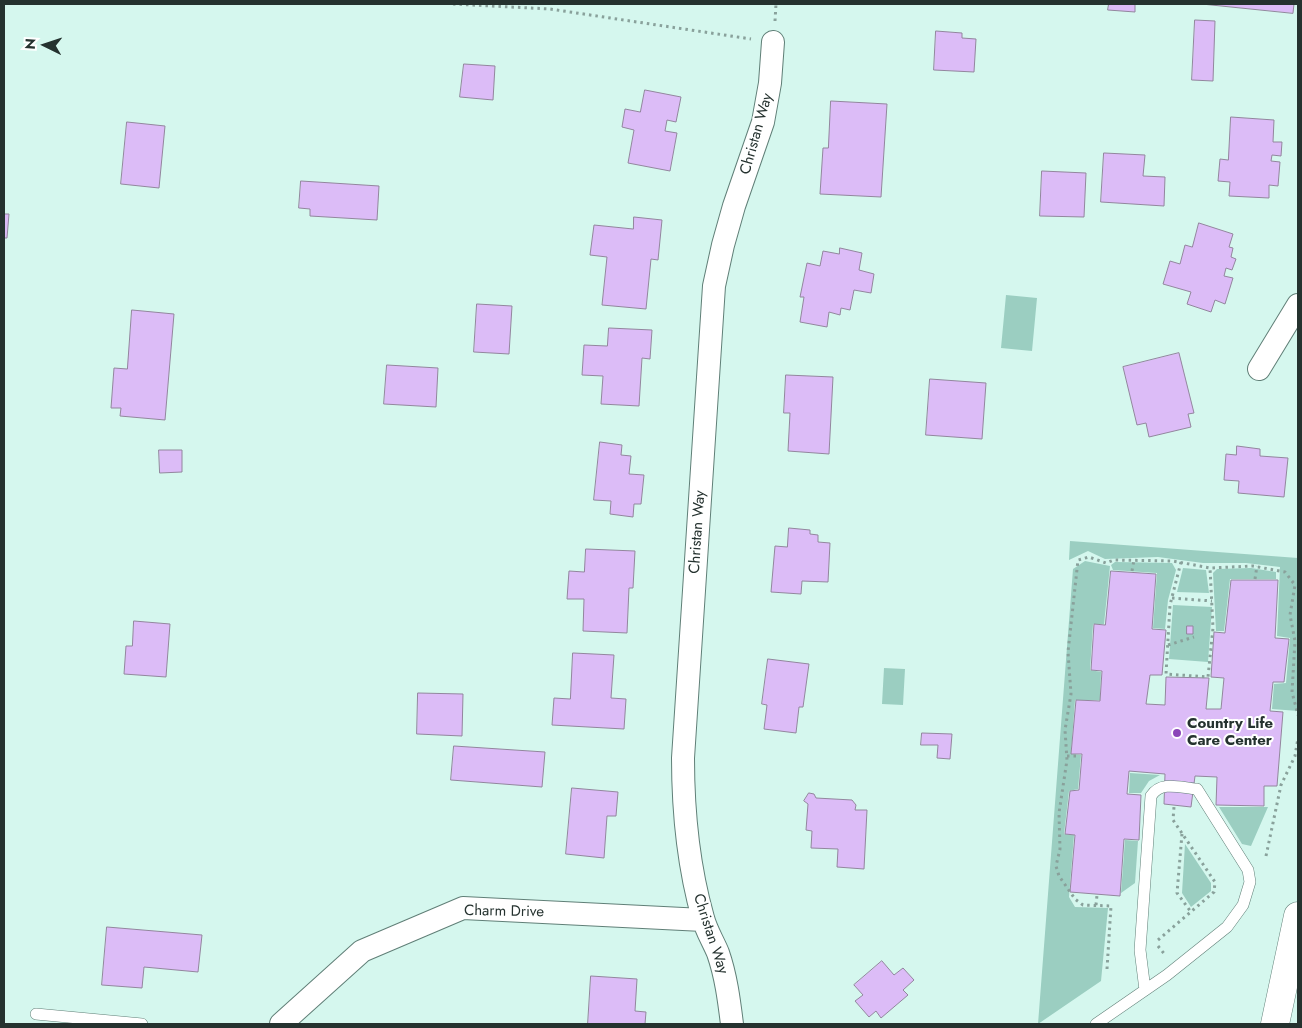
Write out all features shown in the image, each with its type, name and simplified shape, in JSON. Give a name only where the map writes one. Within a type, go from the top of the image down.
[{"type":"highway","points":[[1275,1024],[1298,916]]},
{"type":"street","name":"Christan Way","points":[[732,1024],[728,989],[718,953],[703,920],[688,847],[683,758],[714,286],[732,216],[763,122],[770,83],[773,42]]},
{"type":"street","points":[[1259,370],[1298,305]]},
{"type":"street","name":"Charm Drive","points":[[281,1024],[362,950],[462,908],[703,920]]},
{"type":"lane","points":[[1096,1024],[1145,990],[1227,927],[1243,905],[1250,882],[1248,870],[1198,790],[1162,786],[1156,789],[1151,796],[1140,950],[1145,990]]},
{"type":"lane","points":[[36,1014],[142,1024]]},
{"type":"path","points":[[453,4],[550,9],[773,42],[776,4]]},
{"type":"path","points":[[1107,969],[1111,906],[1083,905],[1075,899],[1059,876],[1056,866],[1060,849],[1059,813],[1067,756],[1065,730],[1071,694],[1068,652],[1078,560],[1089,557],[1106,563],[1114,560],[1181,562],[1210,568],[1257,566],[1285,572],[1295,585],[1290,615],[1295,641],[1292,692],[1298,715]]},
{"type":"path","points":[[1132,571],[1134,560]]},
{"type":"path","points":[[1181,562],[1172,598],[1166,674],[1208,677],[1213,628],[1210,568]]},
{"type":"path","points":[[1256,579],[1257,566]]},
{"type":"path","points":[[1172,598],[1212,601]]},
{"type":"path","points":[[1168,645],[1194,637]]},
{"type":"path","points":[[1266,856],[1281,785],[1295,756],[1298,738]]},
{"type":"path","points":[[1067,756],[1080,756]]},
{"type":"path","points":[[1166,956],[1155,943],[1214,892],[1215,882],[1173,820],[1174,807]]},
{"type":"path","points":[[1182,833],[1177,893],[1191,912]]},
{"type":"path","points":[[1096,905],[1097,896]]},
{"type":"green space","points":[[1006,295],[1037,298],[1032,351],[1001,348]]},
{"type":"green space","points":[[1070,541],[1298,558],[1298,711],[1272,709],[1274,684],[1286,683],[1290,638],[1277,636],[1280,567],[1246,563],[1203,563],[1158,557],[1105,559],[1088,551],[1069,560]]},
{"type":"green space","points":[[1085,561],[1110,566],[1104,624],[1093,624],[1090,670],[1101,672],[1100,700],[1075,700],[1071,754],[1081,755],[1078,789],[1069,791],[1064,834],[1074,835],[1069,897],[1075,907],[1108,908],[1101,981],[1038,1024],[1073,569]]},
{"type":"green space","points":[[1115,562],[1172,563],[1176,570],[1168,600],[1165,629],[1153,628],[1157,573],[1113,570],[1111,565]]},
{"type":"green space","points":[[1183,568],[1206,570],[1209,593],[1177,592]]},
{"type":"green space","points":[[1251,568],[1276,572],[1276,579],[1230,579],[1224,631],[1216,631],[1213,573],[1217,569]]},
{"type":"green space","points":[[1173,605],[1212,607],[1208,662],[1169,659]]},
{"type":"green space","points":[[884,668],[905,669],[903,705],[882,704]]},
{"type":"green space","points":[[1130,773],[1160,775],[1149,781],[1141,793],[1129,793]]},
{"type":"green space","points":[[1219,807],[1268,807],[1251,846],[1242,844]]},
{"type":"green space","points":[[1125,840],[1138,841],[1135,883],[1121,893]]},
{"type":"green space","points":[[1185,844],[1211,883],[1211,891],[1191,907],[1182,893]]},
{"type":"building","points":[[1109,4],[1135,4],[1135,12],[1108,10]]},
{"type":"building","points":[[1202,4],[1294,4],[1293,13]]},
{"type":"building","points":[[1195,20],[1215,21],[1213,81],[1192,80]]},
{"type":"building","points":[[936,31],[962,33],[962,38],[976,39],[974,72],[934,70]]},
{"type":"building","points":[[464,64],[495,66],[493,100],[460,97]]},
{"type":"building","points":[[645,90],[681,97],[676,122],[667,120],[665,131],[677,133],[670,171],[628,163],[634,130],[622,127],[625,109],[640,112]]},
{"type":"building","points":[[831,101],[887,104],[881,197],[820,194],[823,148],[828,148]]},
{"type":"building","points":[[1231,117],[1274,120],[1273,142],[1282,142],[1281,156],[1272,155],[1271,161],[1280,162],[1278,186],[1269,185],[1269,198],[1229,196],[1230,182],[1218,181],[1220,159],[1228,160]]},
{"type":"building","points":[[127,122],[165,126],[159,188],[121,184]]},
{"type":"building","points":[[1104,153],[1145,155],[1143,176],[1165,177],[1164,206],[1101,202]]},
{"type":"building","points":[[1042,171],[1086,173],[1084,217],[1040,216]]},
{"type":"building","points":[[301,181],[379,186],[377,220],[310,216],[310,209],[299,208]]},
{"type":"building","points":[[4,214],[9,214],[7,238],[4,238]]},
{"type":"building","points":[[634,217],[662,220],[658,260],[651,259],[646,309],[602,305],[607,257],[590,255],[594,225],[633,229]]},
{"type":"building","points":[[1199,223],[1233,234],[1229,247],[1233,248],[1231,257],[1236,259],[1232,270],[1226,268],[1224,276],[1233,278],[1225,304],[1215,300],[1211,312],[1187,304],[1191,292],[1163,284],[1170,261],[1180,264],[1185,245],[1192,247]]},
{"type":"building","points":[[840,248],[862,253],[859,270],[874,274],[871,293],[854,290],[850,310],[841,308],[840,315],[829,312],[827,327],[800,322],[804,297],[800,297],[807,263],[820,266],[823,251],[839,254]]},
{"type":"building","points":[[477,304],[512,306],[509,354],[474,352]]},
{"type":"building","points":[[132,310],[174,314],[165,420],[120,416],[121,408],[111,408],[114,368],[127,369]]},
{"type":"building","points":[[609,328],[652,330],[650,359],[642,358],[639,406],[601,404],[603,376],[582,375],[584,345],[607,346]]},
{"type":"building","points":[[1179,353],[1194,413],[1188,414],[1191,427],[1149,437],[1146,423],[1137,425],[1123,367]]},
{"type":"building","points":[[387,365],[438,368],[436,407],[384,404]]},
{"type":"building","points":[[786,375],[833,377],[829,454],[788,451],[790,413],[784,413]]},
{"type":"building","points":[[930,379],[986,383],[982,439],[926,435]]},
{"type":"building","points":[[600,442],[622,445],[621,455],[631,456],[629,474],[644,475],[641,504],[634,504],[633,517],[610,514],[611,501],[594,500]]},
{"type":"building","points":[[1237,446],[1260,449],[1260,456],[1288,458],[1284,497],[1238,493],[1239,481],[1224,480],[1226,454],[1236,455]]},
{"type":"building","points":[[159,450],[182,450],[182,472],[160,473]]},
{"type":"building","points":[[789,528],[810,530],[810,534],[818,535],[818,542],[830,543],[828,582],[802,581],[801,594],[771,592],[775,546],[787,547]]},
{"type":"building","points":[[586,549],[635,551],[633,588],[629,588],[627,633],[583,631],[584,599],[567,599],[569,571],[584,572]]},
{"type":"building","name":"Country Life Care Center","points":[[1111,571],[1156,574],[1152,629],[1166,630],[1162,675],[1150,675],[1146,704],[1165,705],[1166,677],[1209,678],[1206,709],[1221,709],[1224,678],[1211,677],[1214,632],[1225,633],[1231,580],[1278,580],[1275,638],[1289,639],[1284,682],[1273,682],[1270,711],[1283,712],[1277,786],[1264,786],[1264,806],[1216,805],[1217,777],[1195,776],[1191,807],[1164,804],[1165,774],[1129,771],[1127,794],[1141,795],[1139,840],[1124,839],[1120,896],[1070,892],[1075,835],[1065,834],[1070,791],[1079,790],[1082,754],[1071,754],[1076,700],[1100,701],[1102,671],[1091,670],[1094,624],[1105,625]]},
{"type":"building","points":[[134,621],[170,624],[166,677],[124,674],[126,646],[132,646]]},
{"type":"building","points":[[1187,626],[1193,626],[1193,634],[1187,634]]},
{"type":"building","points":[[573,653],[614,655],[611,698],[626,699],[624,729],[552,725],[554,698],[570,699]]},
{"type":"building","points":[[768,659],[809,664],[803,707],[799,707],[796,733],[764,729],[767,705],[762,704]]},
{"type":"building","points":[[418,693],[463,694],[462,736],[417,734]]},
{"type":"building","points":[[922,733],[952,734],[950,759],[937,758],[938,745],[921,745]]},
{"type":"building","points":[[454,746],[545,752],[542,787],[451,780]]},
{"type":"building","points":[[572,788],[618,792],[616,816],[607,816],[604,858],[566,854]]},
{"type":"building","points":[[809,793],[814,794],[816,798],[852,800],[856,805],[855,810],[867,810],[864,869],[837,867],[838,849],[811,848],[812,831],[806,830],[808,804],[804,801]]},
{"type":"building","points":[[107,927],[202,935],[198,972],[144,967],[142,988],[102,985]]},
{"type":"building","points":[[882,961],[894,975],[903,968],[914,980],[903,990],[908,995],[881,1018],[876,1011],[869,1017],[855,1001],[863,995],[854,985]]},
{"type":"building","points":[[591,976],[637,979],[635,1011],[646,1012],[645,1024],[588,1024]]},
{"type":"place","name":"Country Life Care Center","points":[[1177,733]]}]
